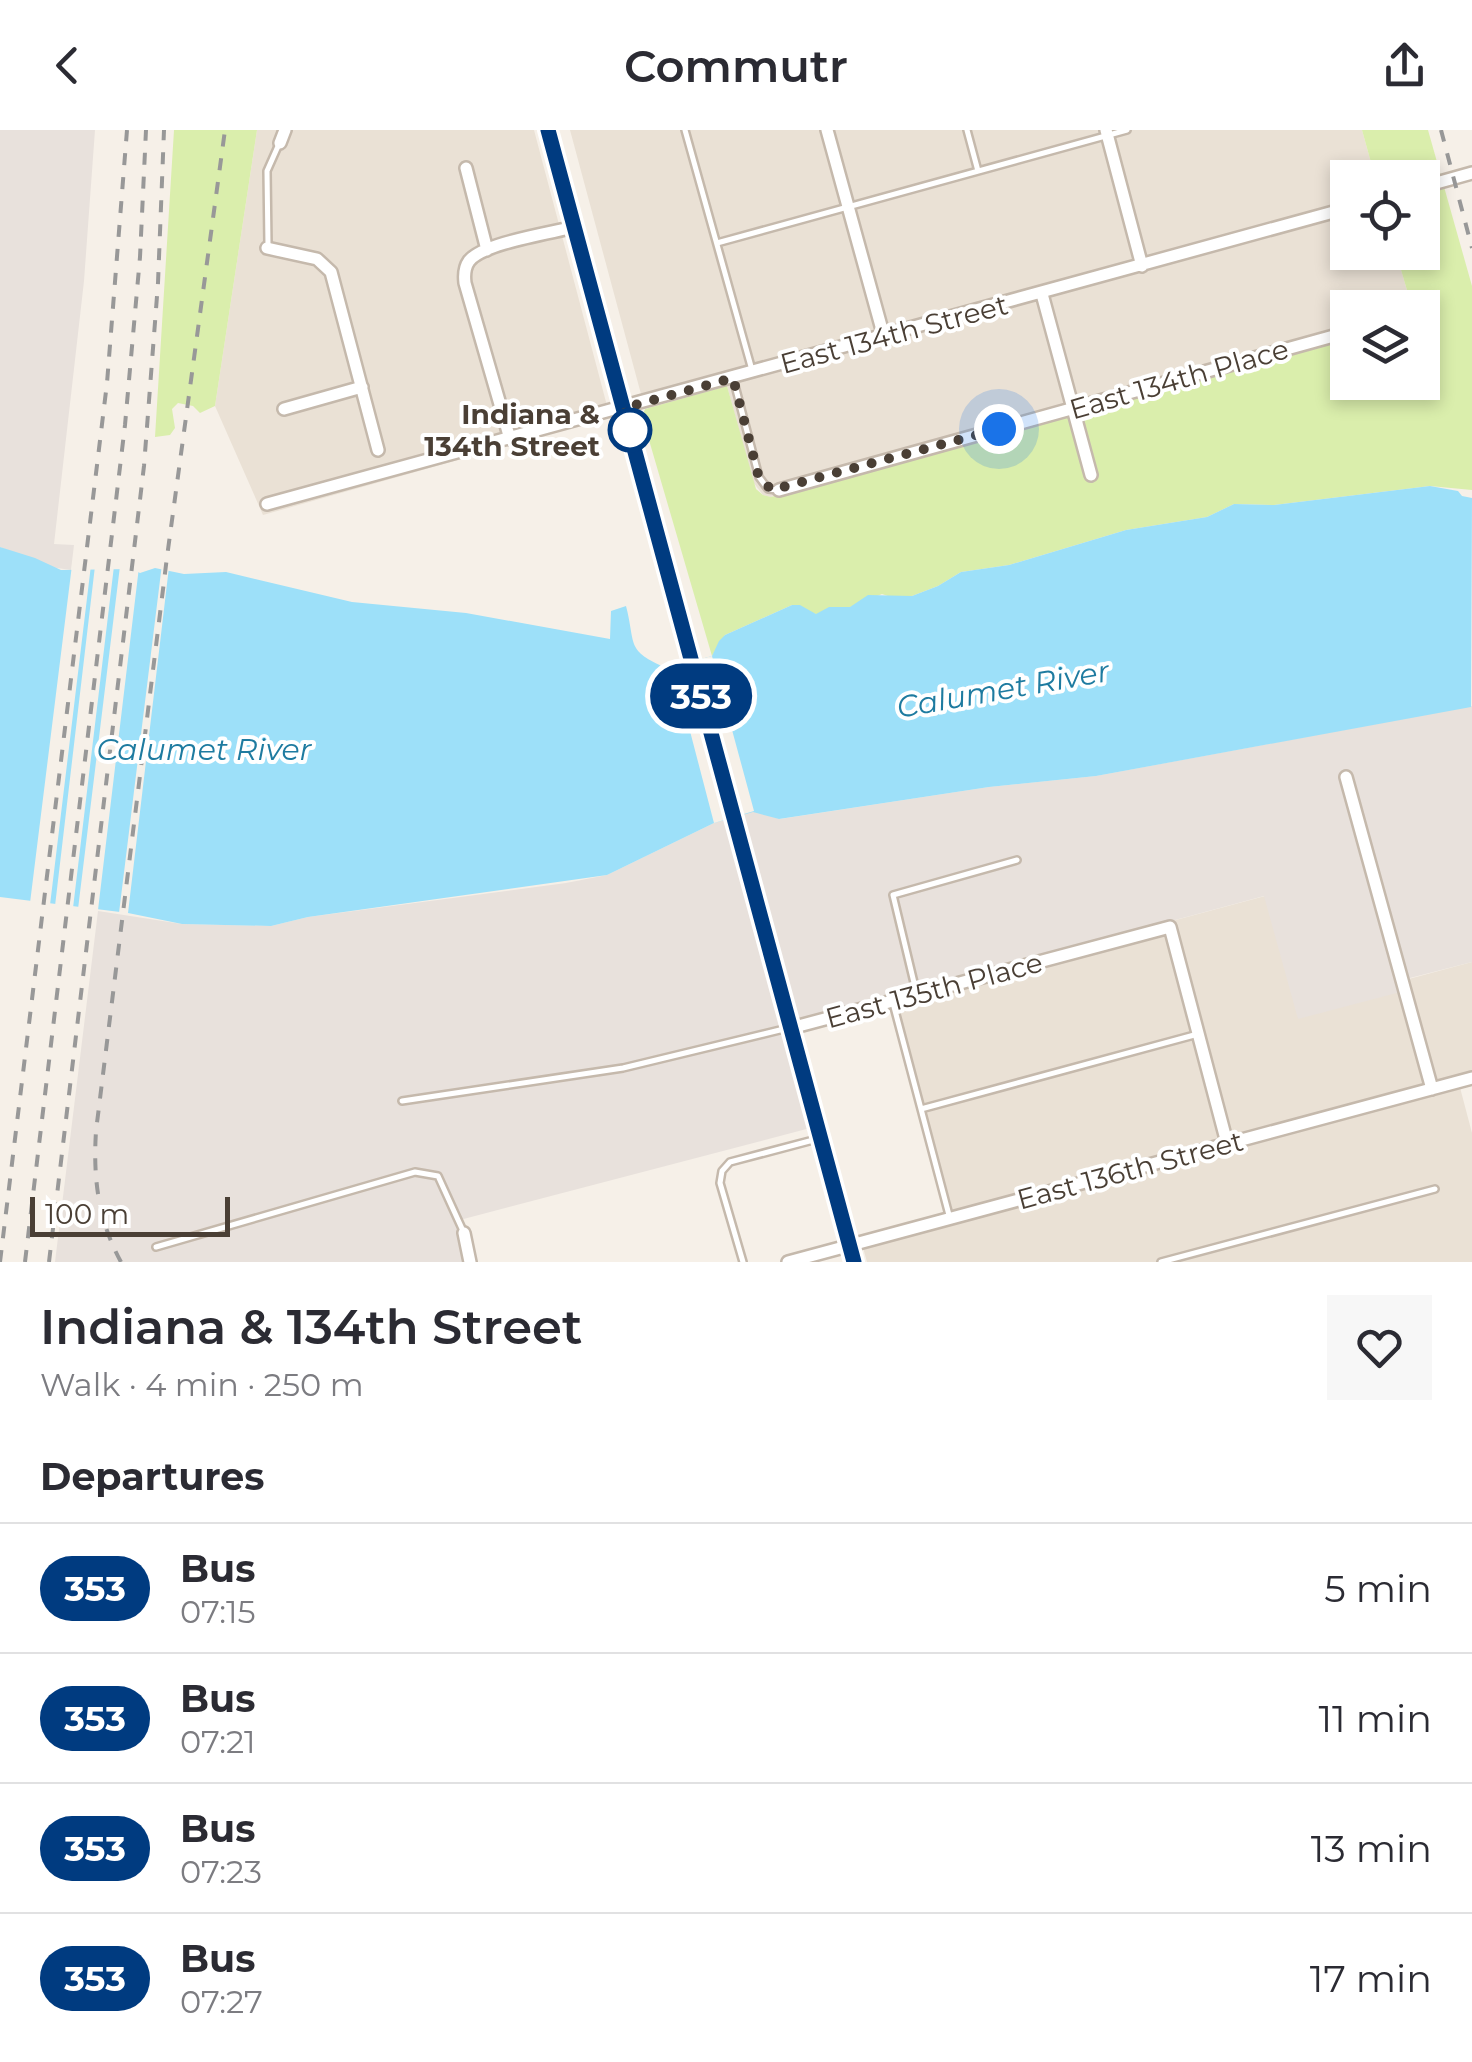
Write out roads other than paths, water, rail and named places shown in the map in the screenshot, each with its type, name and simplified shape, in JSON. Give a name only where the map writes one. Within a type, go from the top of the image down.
[{"type":"main road","points":[[548,130],[854,1262]]},
{"type":"street","points":[[280,143],[285,130]]},
{"type":"street","points":[[827,130],[884,337]]},
{"type":"street","points":[[1106,133],[1142,266]]},
{"type":"street","points":[[466,168],[487,250]]},
{"type":"street","points":[[1440,182],[1472,173]]},
{"type":"street","name":"East 134th Street","points":[[266,504],[1330,213]]},
{"type":"street","points":[[510,439],[465,283],[468,263],[487,250],[574,227]]},
{"type":"street","points":[[267,248],[318,259],[331,272],[378,450]]},
{"type":"street","points":[[1042,294],[1091,475]]},
{"type":"street","name":"East 134th Place","points":[[779,490],[1330,337]]},
{"type":"street","points":[[284,409],[362,388]]},
{"type":"street","points":[[1346,776],[1432,1089]]},
{"type":"street","name":"East 135th Place","points":[[791,1028],[1170,927],[1198,1034]]},
{"type":"street","points":[[1198,1034],[1227,1143]]},
{"type":"street","name":"East 136th Street","points":[[788,1262],[1472,1078]]},
{"type":"street","points":[[464,1233],[470,1262]]},
{"type":"lane","points":[[685,130],[753,373]]},
{"type":"lane","points":[[967,130],[978,171]]},
{"type":"lane","points":[[716,242],[1128,130]]},
{"type":"lane","points":[[267,248],[268,171],[280,143]]},
{"type":"lane","points":[[733,378],[759,478],[768,489],[779,490]]},
{"type":"lane","points":[[916,994],[893,895],[1017,860]]},
{"type":"lane","points":[[892,1000],[950,1218]]},
{"type":"lane","name":"East 135th Place","points":[[402,1101],[623,1068],[791,1028]]},
{"type":"lane","points":[[921,1108],[1198,1034]]},
{"type":"lane","points":[[742,1262],[720,1182],[722,1171],[730,1162],[821,1138]]},
{"type":"lane","points":[[156,1247],[415,1172],[438,1176],[464,1233]]},
{"type":"lane","points":[[1161,1262],[1436,1189]]},
{"type":"water","name":"Calumet River","points":[[1430,486],[1472,498],[1471,707],[1096,776],[989,787],[779,819],[753,812],[714,823],[607,875],[308,917],[271,926],[182,924],[0,897],[0,547],[61,570],[132,569],[140,573],[155,568],[184,574],[226,572],[352,602],[466,613],[610,639],[611,611],[626,606],[634,645],[644,656],[667,668],[712,656],[725,635],[792,605],[816,614],[829,607],[850,607],[868,595],[912,596],[961,572],[1009,565],[1126,530],[1207,517],[1234,504],[1274,505]]},
{"type":"railway","points":[[0,1262],[107,383],[127,130]]},
{"type":"railway","points":[[25,1262],[125,425],[140,257],[146,130]]},
{"type":"railway","points":[[49,1262],[144,466],[158,283],[164,130]]},
{"type":"railway","points":[[121,1262],[99,1198],[96,1131],[225,130]]},
{"type":"railway","points":[[1441,130],[1472,248]]},
{"type":"place","name":"Indiana & 134th Street","points":[[630,430]]}]
